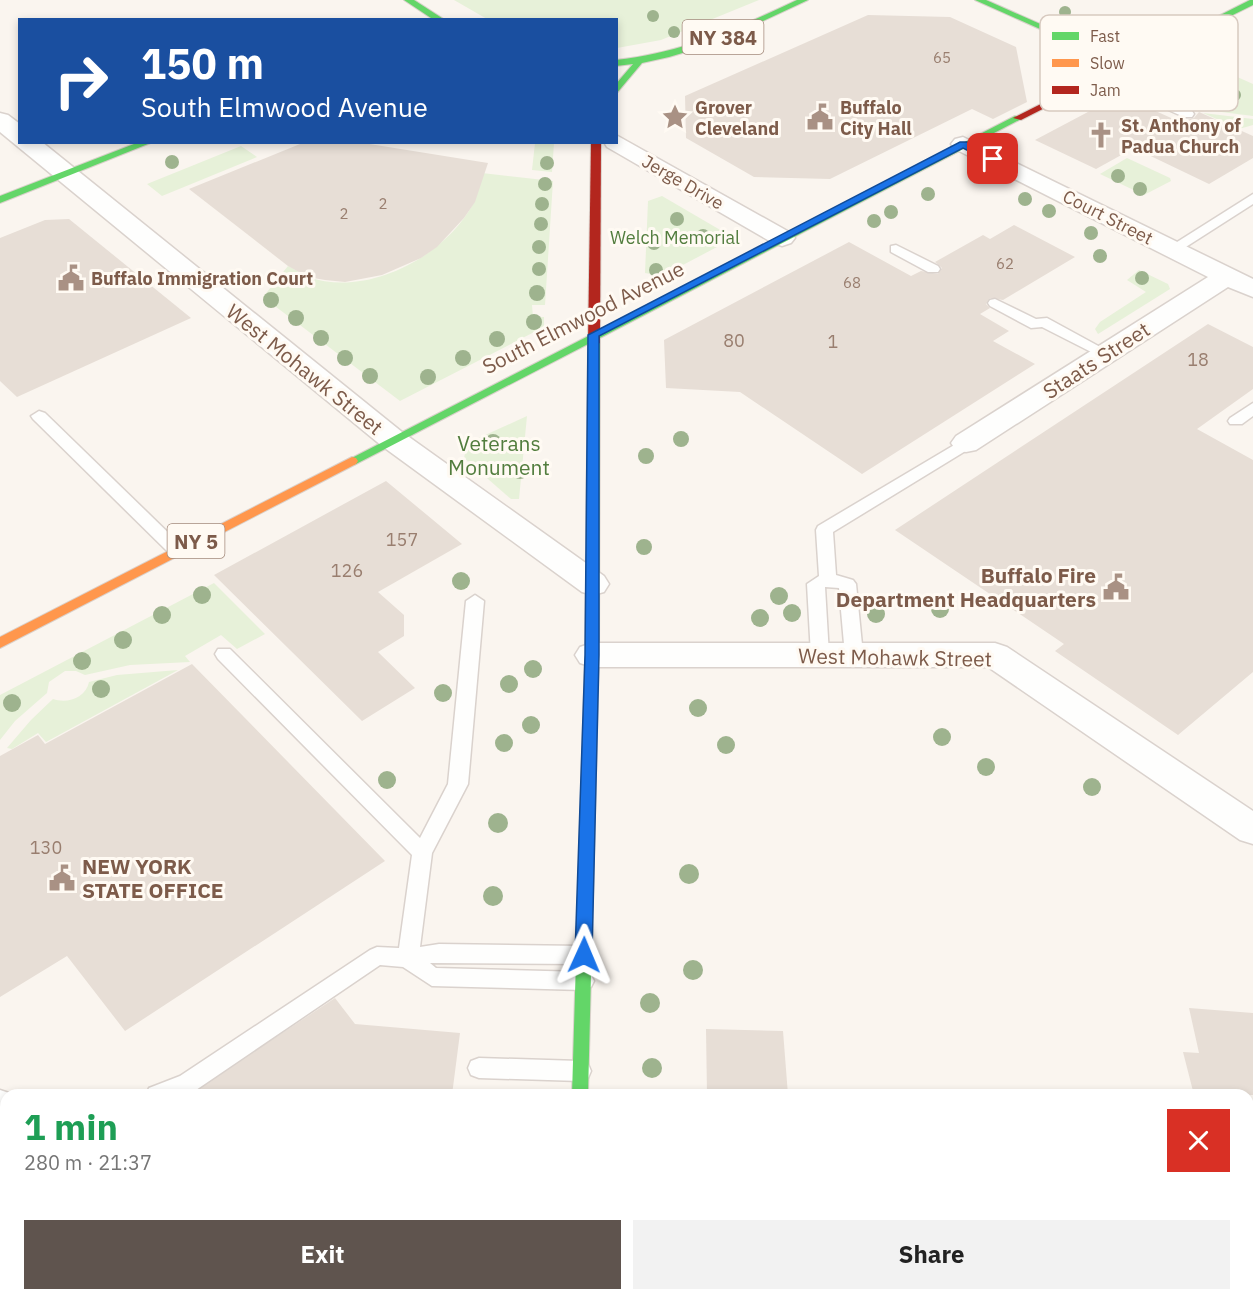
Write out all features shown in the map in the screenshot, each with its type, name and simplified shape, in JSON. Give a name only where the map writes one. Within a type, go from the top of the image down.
[{"type":"main road","points":[[408,0],[417,14],[433,18]]},
{"type":"main road","name":"NY 384","points":[[618,63],[638,63],[706,45],[804,0]]},
{"type":"main road","points":[[979,0],[1040,27]]},
{"type":"main road","name":"South Elmwood Avenue","points":[[1227,15],[1253,2]]},
{"type":"main road","points":[[618,88],[638,63]]},
{"type":"main road","name":"South Elmwood Avenue","points":[[0,643],[963,144],[1040,107]]},
{"type":"main road","points":[[0,200],[144,144]]},
{"type":"main road","points":[[580,1089],[592,655],[596,144]]},
{"type":"street","points":[[0,120],[18,134]]},
{"type":"street","name":"West Mohawk Street","points":[[29,144],[392,439],[593,584]]},
{"type":"street","name":"Jerge Drive","points":[[618,144],[782,238]]},
{"type":"street","name":"Court Street","points":[[963,144],[1253,289]]},
{"type":"street","name":"Staats Street","points":[[966,443],[1227,276]]},
{"type":"street","name":"West Mohawk Street","points":[[592,655],[995,655],[1253,830]]},
{"type":"lane","points":[[1181,111],[1188,114]]},
{"type":"lane","points":[[1173,249],[1253,198]]},
{"type":"lane","points":[[896,249],[933,269]]},
{"type":"lane","points":[[995,303],[1106,354]]},
{"type":"lane","points":[[1236,421],[1253,408]]},
{"type":"lane","points":[[39,416],[177,551]]},
{"type":"lane","points":[[828,579],[824,530],[966,443]]},
{"type":"lane","points":[[820,655],[816,584],[828,579],[847,584],[854,655]]},
{"type":"lane","points":[[408,958],[422,853],[458,784],[476,601]]},
{"type":"lane","points":[[224,654],[422,853]]},
{"type":"lane","points":[[172,1089],[188,1083],[376,956],[408,958],[439,953],[584,955]]},
{"type":"lane","points":[[408,958],[432,977],[583,981]]},
{"type":"lane","points":[[478,1068],[580,1071]]},
{"type":"green space","points":[[454,0],[759,0],[661,40],[618,48],[618,18],[485,18]]},
{"type":"green space","points":[[1238,77],[1253,84],[1253,116],[1214,111],[1238,111]]},
{"type":"green space","points":[[1203,113],[1253,119],[1253,125],[1239,129]]},
{"type":"green space","points":[[535,144],[554,144],[552,172],[532,170]]},
{"type":"green space","points":[[241,146],[257,157],[162,196],[147,184]]},
{"type":"green space","points":[[1127,158],[1170,178],[1171,181],[1144,195],[1100,174]]},
{"type":"green space","points":[[482,173],[553,181],[545,305],[532,305],[533,317],[544,317],[544,327],[400,401],[263,297],[288,266],[308,277],[331,282],[355,282],[379,277],[403,268],[444,240],[460,223],[475,200]]},
{"type":"green space","name":"Welch Memorial","points":[[662,196],[734,238],[662,276],[645,273],[648,201]]},
{"type":"green space","points":[[1139,270],[1168,284],[1170,289],[1098,334],[1095,329],[1100,322],[1146,292],[1127,280]]},
{"type":"green space","name":"Veterans Monument","points":[[527,416],[519,499],[511,499],[464,458],[466,449],[472,441]]},
{"type":"green space","points":[[214,583],[265,634],[237,649],[221,635],[185,656],[190,662],[130,665],[85,675],[76,671],[65,671],[49,682],[47,693],[15,721],[0,740],[0,695]]},
{"type":"green space","points":[[178,670],[46,742],[38,733],[12,749],[7,748],[53,699],[64,701],[80,696],[89,682],[117,675]]},
{"type":"building","name":"Buffalo City Hall","points":[[868,15],[950,17],[1016,47],[1027,102],[993,119],[972,109],[830,179],[754,177],[686,138],[685,96]]},
{"type":"building","points":[[1090,111],[1156,111],[1180,122],[1194,118],[1199,112],[1253,136],[1253,158],[1209,184],[1134,148],[1096,169],[1035,140]]},
{"type":"building","points":[[300,144],[369,144],[488,163],[475,202],[464,218],[437,247],[421,258],[382,275],[345,282],[308,277],[288,266],[189,189]]},
{"type":"building","name":"Buffalo Immigration Court","points":[[69,219],[191,318],[17,397],[0,381],[0,238],[45,220]]},
{"type":"building","points":[[1014,225],[1075,257],[1003,300],[990,298],[986,304],[990,308],[980,314],[1009,331],[993,341],[1035,364],[862,474],[740,392],[666,388],[664,340],[849,242],[911,276],[921,271],[938,274],[942,268],[935,262],[983,235],[990,239]]},
{"type":"building","name":"Buffalo Fire Department Headquarters","points":[[1208,324],[1253,347],[1253,389],[1197,429],[1253,460],[1253,672],[1178,735],[1055,651],[1064,644],[895,530]]},
{"type":"building","points":[[386,481],[462,544],[378,592],[404,615],[404,636],[378,652],[415,688],[362,721],[214,575]]},
{"type":"building","points":[[192,664],[385,861],[125,1031],[67,956],[0,997],[0,756],[38,735],[45,744]]},
{"type":"building","points":[[335,998],[355,1024],[460,1033],[453,1089],[198,1089]]},
{"type":"building","points":[[1189,1008],[1253,1013],[1253,1089],[1192,1089],[1183,1052],[1199,1053]]},
{"type":"building","points":[[706,1029],[783,1031],[788,1089],[707,1089]]},
{"type":"traffic: fast","points":[[408,0],[438,18]]},
{"type":"traffic: fast","points":[[618,63],[666,56],[690,49],[736,32],[804,0]]},
{"type":"traffic: fast","points":[[979,0],[1040,27]]},
{"type":"traffic: fast","points":[[1226,15],[1253,2]]},
{"type":"traffic: fast","points":[[618,88],[638,63]]},
{"type":"traffic: fast","points":[[352,461],[1018,118]]},
{"type":"traffic: fast","points":[[0,200],[144,144]]},
{"type":"traffic: fast","points":[[580,1089],[592,655],[594,343]]},
{"type":"traffic: slow","points":[[0,643],[352,461]]},
{"type":"traffic: jam","points":[[1018,118],[1040,107]]},
{"type":"traffic: jam","points":[[594,343],[596,144]]},
{"type":"place","name":"Grover Cleveland","points":[[675,117]]},
{"type":"place","name":"Buffalo City Hall","points":[[820,117]]},
{"type":"place","name":"St. Anthony of Padua Church","points":[[1101,135]]},
{"type":"place","name":"Buffalo Immigration Court","points":[[71,278]]},
{"type":"place","name":"Buffalo Fire Department Headquarters","points":[[1116,587]]},
{"type":"place","name":"NEW YORK STATE OFFICE","points":[[62,878]]},
{"type":"route","points":[[584,955],[592,655],[594,335],[963,144],[993,159]]}]
